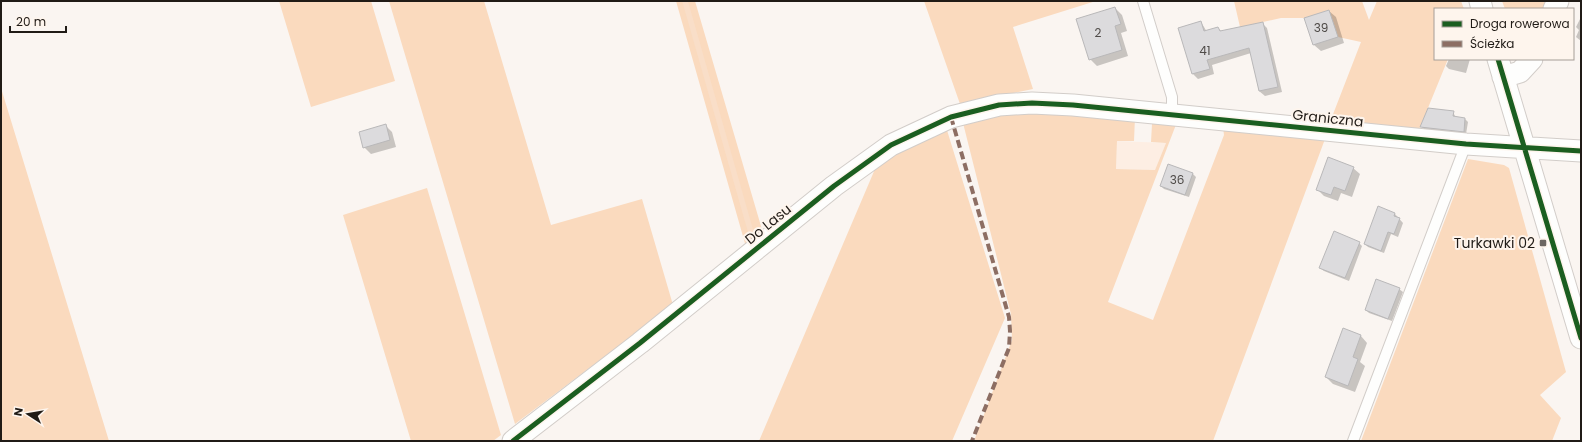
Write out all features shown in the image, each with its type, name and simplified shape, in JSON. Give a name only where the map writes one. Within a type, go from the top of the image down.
[{"type":"street","points":[[1531,60],[1520,72],[1501,68],[1581,338]]},
{"type":"street","name":"Do Lasu","points":[[513,441],[640,343],[834,186],[891,145],[951,117],[999,105],[1032,103],[1073,105]]},
{"type":"street","name":"Graniczna","points":[[1073,105],[1466,144],[1581,151]]},
{"type":"lane","points":[[1143,1],[1172,97],[1172,115]]},
{"type":"lane","points":[[1354,441],[1466,144]]},
{"type":"shaded area","points":[[279,1],[371,1],[395,81],[311,107]]},
{"type":"shaded area","points":[[389,1],[484,1],[551,225],[642,199],[673,305],[515,424]]},
{"type":"shaded area","points":[[676,1],[695,1],[763,233],[746,247]]},
{"type":"shaded area","points":[[924,1],[1096,1],[1013,27],[1033,89],[960,104]]},
{"type":"shaded area","points":[[1234,1],[1362,1],[1369,20],[1377,1],[1461,1],[1464,8],[1434,8],[1434,60],[1448,60],[1419,130],[1330,122],[1361,42],[1338,37],[1329,10],[1304,18],[1281,18],[1240,27]]},
{"type":"shaded area","points":[[1502,1],[1550,1],[1547,8],[1505,8]]},
{"type":"shaded area","points":[[1,88],[109,441],[1,441]]},
{"type":"shaded area","points":[[1015,109],[1135,117],[1134,141],[1117,141],[1116,169],[1155,170],[1166,143],[1151,142],[1152,124],[1154,121],[1177,122],[1108,302],[1153,320],[1224,135],[1223,127],[1325,139],[1213,441],[974,441],[1012,340],[1011,314],[962,119]]},
{"type":"shaded area","points":[[946,127],[1005,318],[952,441],[759,441],[878,162]]},
{"type":"shaded area","points":[[1117,141],[1166,143],[1155,170],[1116,169]]},
{"type":"shaded area","points":[[1468,159],[1504,165],[1509,168],[1566,372],[1540,395],[1561,418],[1552,441],[1361,441]]},
{"type":"shaded area","points":[[427,188],[501,435],[493,441],[411,441],[343,215]]},
{"type":"building","points":[[1115,7],[1121,24],[1115,26],[1122,50],[1089,60],[1076,19]]},
{"type":"building","points":[[1329,10],[1338,37],[1313,45],[1304,18]]},
{"type":"building","points":[[1201,21],[1204,31],[1218,27],[1220,31],[1263,22],[1278,87],[1259,91],[1249,48],[1207,60],[1210,69],[1192,74],[1178,28]]},
{"type":"building","points":[[1428,108],[1454,111],[1453,116],[1465,118],[1464,132],[1420,127]]},
{"type":"building","points":[[386,124],[390,140],[363,148],[359,132]]},
{"type":"building","points":[[1328,157],[1354,167],[1345,191],[1334,187],[1331,195],[1316,190]]},
{"type":"building","points":[[1168,164],[1193,173],[1185,195],[1160,186]]},
{"type":"building","points":[[1378,206],[1395,213],[1394,216],[1400,218],[1394,234],[1388,232],[1381,251],[1364,244]]},
{"type":"building","points":[[1334,231],[1360,242],[1345,278],[1319,268]]},
{"type":"building","points":[[1376,279],[1400,288],[1388,319],[1365,310]]},
{"type":"building","points":[[1343,328],[1361,335],[1353,357],[1358,359],[1348,386],[1325,377]]},
{"type":"waterway","points":[[685,1],[752,236]]},
{"type":"marked path","points":[[951,117],[1009,317],[1010,331],[1009,348],[972,441]]},
{"type":"cycle path","points":[[1498,60],[1581,338]]},
{"type":"cycle path","points":[[513,441],[640,343],[834,186],[891,145],[951,117],[999,105],[1032,103],[1073,105],[1466,144],[1581,151]]},
{"type":"place","name":"Turkawki 02","points":[[1543,243]]}]
